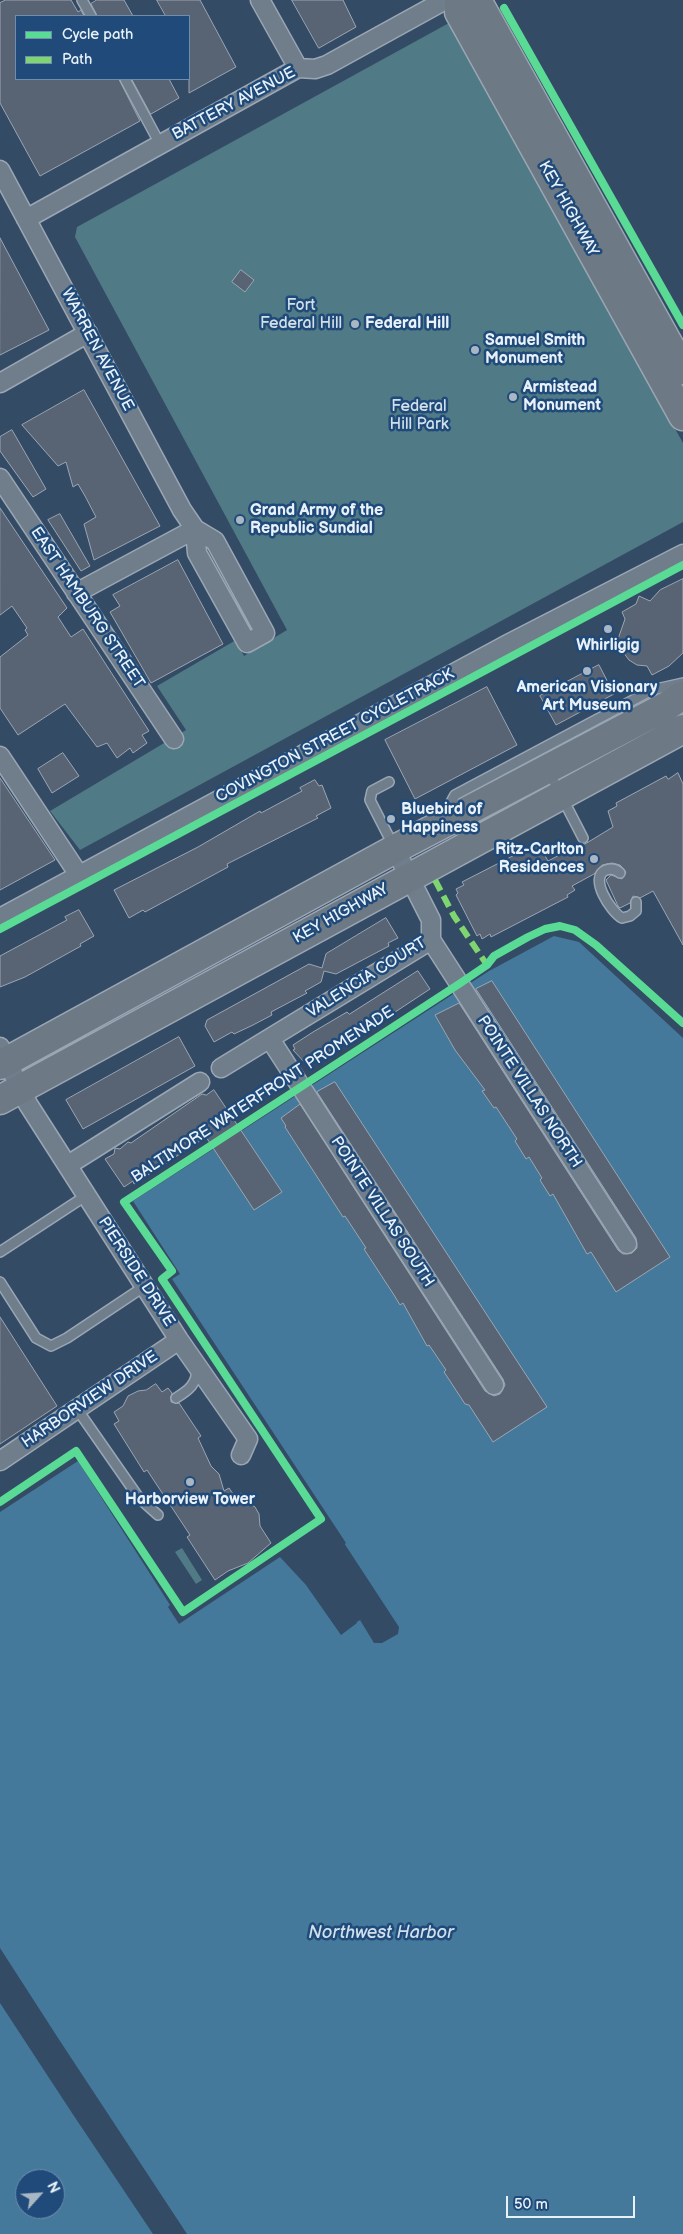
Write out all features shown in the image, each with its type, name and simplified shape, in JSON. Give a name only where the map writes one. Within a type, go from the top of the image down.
[{"type":"main road","name":"KEY HIGHWAY","points":[[459,0],[459,12],[683,416]]},
{"type":"main road","name":"KEY HIGHWAY","points":[[474,0],[478,2],[683,370]]},
{"type":"main road","name":"KEY HIGHWAY","points":[[2,1058],[667,706],[683,695]]},
{"type":"main road","name":"KEY HIGHWAY","points":[[10,1095],[409,876],[683,729]]},
{"type":"street","points":[[260,0],[298,68]]},
{"type":"street","name":"BATTERY AVENUE","points":[[26,219],[298,68],[315,69],[327,66],[445,0]]},
{"type":"street","name":"WARREN AVENUE","points":[[0,170],[182,510],[194,529],[197,553],[247,643],[265,633],[215,541],[194,529]]},
{"type":"street","points":[[0,383],[88,333]]},
{"type":"street","name":"EAST HAMBURG STREET","points":[[0,478],[174,739]]},
{"type":"street","points":[[76,593],[194,529]]},
{"type":"street","points":[[0,918],[508,644],[683,554]]},
{"type":"street","points":[[0,756],[79,875]]},
{"type":"street","name":"VALENCIA COURT","points":[[221,1068],[431,940],[431,920],[396,849]]},
{"type":"street","name":"POINTE VILLAS NORTH","points":[[431,940],[627,1244]]},
{"type":"street","name":"POINTE VILLAS SOUTH","points":[[270,1039],[494,1385]]},
{"type":"street","name":"PIERSIDE DRIVE","points":[[2,1058],[10,1095],[68,1165],[179,1340],[248,1439],[242,1454]]},
{"type":"street","points":[[68,1165],[200,1082]]},
{"type":"street","name":"HARBORVIEW DRIVE","points":[[0,1461],[179,1340]]},
{"type":"lane","points":[[82,0],[90,15]]},
{"type":"lane","points":[[126,80],[160,144]]},
{"type":"lane","points":[[438,827],[455,795],[652,690],[683,683]]},
{"type":"lane","points":[[548,769],[583,838]]},
{"type":"lane","points":[[389,782],[372,791],[370,800],[396,849]]},
{"type":"lane","points":[[620,873],[615,869],[608,868],[600,872],[598,878],[598,884],[614,914],[622,918],[630,916],[636,911],[636,902]]},
{"type":"lane","points":[[0,1252],[87,1195]]},
{"type":"lane","points":[[0,1282],[36,1338],[51,1346],[67,1338],[145,1286]]},
{"type":"lane","points":[[176,1398],[190,1389],[197,1379],[197,1365]]},
{"type":"lane","points":[[77,1409],[139,1498],[158,1515]]},
{"type":"green space","name":"Federal Hill Park","points":[[449,23],[683,443],[683,522],[80,850],[50,811],[186,730],[157,686],[236,640],[244,656],[287,630],[75,237],[77,227]]},
{"type":"green space","points":[[182,1548],[202,1580],[196,1584],[175,1552]]},
{"type":"water","name":"Northwest Harbor","points":[[554,936],[579,942],[683,1038],[683,2234],[0,2234],[0,1512],[78,1461],[170,1605],[168,1607],[179,1624],[280,1557],[306,1585],[341,1635],[357,1623],[317,1564],[346,1543],[172,1279],[180,1274],[133,1201],[489,971]]},
{"type":"pier","points":[[327,1517],[399,1627],[398,1634],[382,1643],[374,1643],[360,1620],[349,1627],[354,1623],[314,1565],[315,1562],[343,1542]]},
{"type":"pier","points":[[0,1948],[187,2234],[153,2234],[0,2003]]},
{"type":"building","points":[[6,0],[71,0],[78,12],[81,10],[84,15],[15,15],[15,80],[120,80],[140,121],[40,176],[0,103],[0,3]]},
{"type":"building","points":[[97,0],[124,0],[132,15],[96,15],[91,4]]},
{"type":"building","points":[[157,0],[200,0],[236,67],[189,93],[190,15],[165,15]]},
{"type":"building","points":[[292,0],[343,0],[356,27],[319,48]]},
{"type":"building","points":[[133,80],[170,80],[179,98],[151,114]]},
{"type":"building","points":[[0,238],[49,330],[0,355]]},
{"type":"building","points":[[241,270],[254,280],[245,292],[232,282]]},
{"type":"building","points":[[84,390],[160,526],[94,560],[84,524],[96,517],[85,496],[78,484],[73,487],[66,462],[58,466],[22,425]]},
{"type":"building","points":[[12,430],[46,489],[33,497],[0,451],[0,437]]},
{"type":"building","points":[[0,508],[67,608],[58,617],[71,637],[83,629],[149,731],[142,735],[147,743],[133,753],[130,748],[117,758],[107,743],[97,747],[65,704],[18,735],[0,708],[0,657],[28,635],[25,630],[27,628],[12,606],[0,615]]},
{"type":"building","points":[[60,514],[90,566],[81,571],[48,520]]},
{"type":"building","points":[[178,560],[223,644],[151,683],[110,612],[120,606],[113,595]]},
{"type":"building","name":"American Visionary Art Museum","points":[[683,579],[683,653],[669,666],[652,675],[647,666],[637,665],[629,660],[620,648],[618,639],[625,619],[622,612],[636,604],[639,596],[650,601],[660,590]]},
{"type":"building","points":[[599,665],[614,694],[556,725],[540,696]]},
{"type":"building","points":[[487,687],[517,745],[415,799],[385,740]]},
{"type":"building","points":[[63,753],[79,776],[52,793],[38,769]]},
{"type":"building","name":"Ritz-Carlton Residences","points":[[678,773],[683,784],[683,945],[653,891],[640,898],[633,896],[630,903],[620,908],[618,906],[606,880],[611,875],[622,879],[626,872],[620,865],[612,863],[602,865],[594,874],[572,886],[575,890],[567,895],[568,897],[491,937],[490,934],[482,939],[480,934],[477,936],[456,895],[458,893],[456,889],[464,885],[462,882],[538,843],[548,861],[581,844],[585,844],[613,827],[608,811],[617,806],[616,803],[666,776],[668,779]]},
{"type":"building","points":[[0,778],[55,860],[0,890]]},
{"type":"building","points":[[315,780],[319,786],[322,785],[331,808],[316,816],[318,818],[227,864],[228,867],[145,912],[143,910],[129,918],[114,890],[198,847],[260,811],[261,813],[302,791],[300,788]]},
{"type":"building","points":[[79,910],[94,936],[80,944],[81,946],[25,977],[0,987],[0,956],[67,920],[65,917]]},
{"type":"building","points":[[386,918],[398,938],[388,943],[389,946],[336,974],[324,971],[321,982],[305,991],[307,993],[271,1012],[272,1015],[214,1042],[205,1026],[207,1020],[309,964],[322,968],[326,954]]},
{"type":"building","points":[[418,971],[430,989],[386,1018],[376,1023],[375,1021],[316,1060],[306,1064],[293,1050],[295,1049],[293,1045],[313,1032],[347,1012],[349,1014]]},
{"type":"building","points":[[492,981],[670,1257],[616,1292],[591,1252],[587,1254],[553,1194],[550,1196],[529,1157],[526,1159],[515,1141],[517,1139],[496,1107],[494,1108],[482,1091],[485,1090],[455,1050],[435,1015],[459,1003],[618,1250],[623,1254],[632,1253],[637,1248],[636,1238],[476,989]]},
{"type":"building","points":[[179,1037],[195,1066],[83,1129],[66,1100]]},
{"type":"building","points":[[335,1082],[547,1407],[493,1442],[469,1405],[465,1404],[429,1345],[427,1346],[403,1303],[400,1305],[364,1249],[366,1248],[345,1216],[343,1217],[281,1118],[300,1104],[485,1391],[494,1396],[500,1394],[505,1385],[503,1379],[317,1092]]},
{"type":"building","points":[[214,1090],[282,1192],[254,1210],[206,1137],[134,1184],[133,1181],[124,1187],[105,1159],[114,1154],[115,1148],[120,1149],[128,1142],[131,1143],[202,1094],[206,1095]]},
{"type":"building","points":[[0,1317],[57,1406],[0,1444]]},
{"type":"building","name":"Harborview Tower","points":[[156,1384],[162,1392],[168,1388],[172,1393],[171,1402],[179,1403],[201,1436],[198,1438],[211,1466],[219,1474],[224,1491],[229,1488],[235,1497],[241,1493],[247,1502],[255,1507],[259,1514],[260,1526],[271,1543],[248,1563],[228,1571],[215,1580],[187,1537],[190,1535],[147,1470],[144,1472],[114,1424],[119,1421],[114,1412],[123,1406],[128,1396],[138,1391],[146,1390]]},
{"type":"marked path","points":[[435,880],[454,916],[487,965]]},
{"type":"cycle path","points":[[504,8],[683,325]]},
{"type":"cycle path","name":"COVINGTON STREET CYCLETRACK","points":[[0,929],[683,565]]},
{"type":"cycle path","name":"BALTIMORE WATERFRONT PROMENADE","points":[[0,1502],[76,1451],[183,1612],[321,1519],[162,1279],[172,1271],[124,1202],[459,984],[487,965],[494,956],[545,929],[560,926],[575,930],[596,945],[683,1023]]},
{"type":"place","name":"Federal Hill","points":[[355,324]]},
{"type":"place","name":"Samuel Smith Monument","points":[[475,350]]},
{"type":"place","name":"Armistead Monument","points":[[513,397]]},
{"type":"place","name":"Grand Army of the Republic Sundial","points":[[240,520]]},
{"type":"place","name":"Whirligig","points":[[608,629]]},
{"type":"place","name":"American Visionary Art Museum","points":[[587,671]]},
{"type":"place","name":"Bluebird of Happiness","points":[[391,819]]},
{"type":"place","name":"Ritz-Carlton Residences","points":[[594,859]]},
{"type":"place","name":"Harborview Tower","points":[[190,1482]]},
{"type":"park label","name":"Fort Federal Hill","points":[[301,315]]}]
